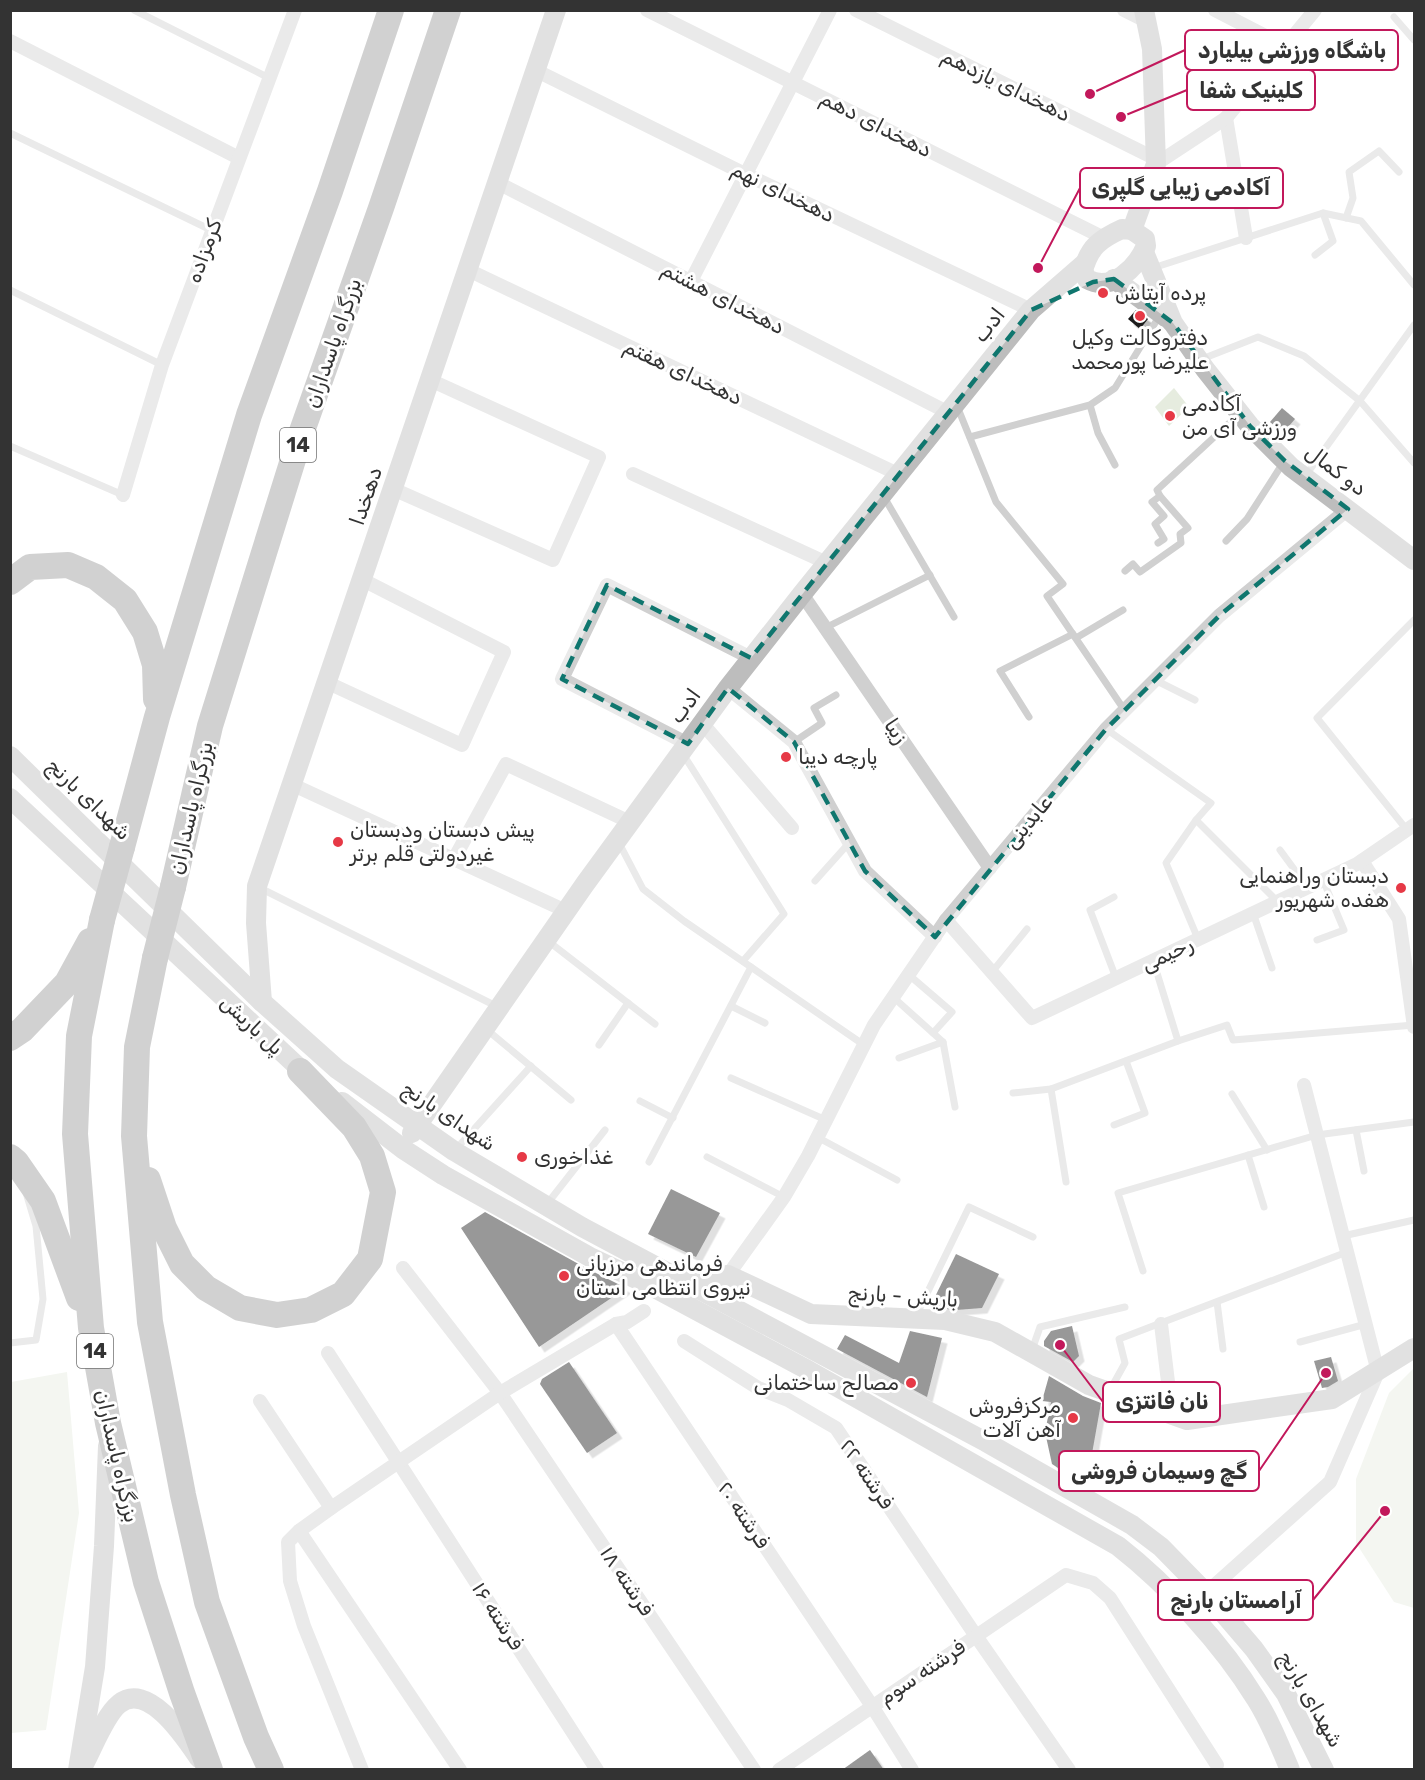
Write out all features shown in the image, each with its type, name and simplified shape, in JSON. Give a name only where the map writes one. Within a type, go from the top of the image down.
[{"type":"highway","name":"14","points":[[102,920],[157,717],[249,415],[330,191],[391,10]]},
{"type":"highway","name":"بزرگراه پاسداران","points":[[134,1136],[137,1047],[155,958],[210,726],[301,434],[448,10]]},
{"type":"highway","points":[[10,582],[30,567],[68,564],[96,577],[125,600],[145,632],[154,665],[157,717]]},
{"type":"highway","points":[[10,1038],[22,1030],[67,983],[102,920]]},
{"type":"highway","name":"بزرگراه پاسداران","points":[[102,920],[79,1036],[75,1134],[91,1328],[108,1423],[146,1582],[208,1770]]},
{"type":"highway","points":[[134,1136],[164,1228],[182,1264],[206,1288],[240,1308],[278,1315],[311,1310],[343,1294],[370,1259],[383,1192],[372,1156],[354,1127],[300,1071]]},
{"type":"highway","name":"14","points":[[134,1136],[150,1322],[183,1496],[207,1602],[256,1737],[272,1770]]},
{"type":"highway","points":[[13,1160],[43,1201],[91,1328]]},
{"type":"main road","name":"دهخدا","points":[[262,1002],[256,923],[257,886],[556,10]]},
{"type":"main road","points":[[1132,230],[1156,161],[1152,49],[1145,16]]},
{"type":"main road","points":[[1147,261],[1122,277],[1100,283],[1087,279],[1083,271],[1091,252],[1100,240],[1122,229],[1132,230],[1145,239],[1147,261],[1167,318]]},
{"type":"main road","name":"ادب","points":[[404,1149],[418,1124],[498,1007],[617,838],[751,658],[1031,310],[1085,263]]},
{"type":"main road","points":[[1114,279],[1167,318]]},
{"type":"main road","points":[[1031,310],[1093,282]]},
{"type":"main road","name":"دو کمال","points":[[1167,318],[1240,413],[1285,461],[1414,560]]},
{"type":"main road","name":"شهدای بارنج","points":[[10,756],[262,1002],[337,1069],[454,1151],[545,1206],[986,1442],[1132,1525],[1161,1547],[1206,1593],[1254,1649],[1286,1694],[1324,1770]]},
{"type":"main road","name":"پل باریش","points":[[10,798],[300,1071],[404,1149]]},
{"type":"main road","points":[[404,1149],[443,1175],[610,1268],[649,1285],[804,1368],[1118,1546],[1144,1566],[1187,1610],[1231,1664],[1256,1698],[1290,1770]]},
{"type":"main road","points":[[685,1281],[728,1275]]},
{"type":"main road","name":"باریش - بارنج","points":[[728,1275],[811,1314],[945,1320],[995,1332],[1089,1385],[1187,1420],[1332,1399],[1414,1348]]},
{"type":"main road","points":[[80,1770],[95,1667],[104,1546],[108,1423]]},
{"type":"main road","points":[[80,1770],[119,1704],[130,1698],[147,1701],[173,1722],[208,1770]]},
{"type":"street","name":"کرمزاده","points":[[123,495],[162,365],[295,10]]},
{"type":"street","name":"دهخدای دهم","points":[[647,10],[1104,238]]},
{"type":"street","points":[[691,281],[830,10]]},
{"type":"street","name":"دهخدای یازدهم","points":[[856,10],[1156,161]]},
{"type":"street","points":[[1124,10],[1145,16]]},
{"type":"street","points":[[1215,10],[1285,46]]},
{"type":"street","points":[[1156,161],[1226,118],[1315,10]]},
{"type":"street","points":[[10,40],[239,158]]},
{"type":"street","name":"دهخدای نهم","points":[[536,70],[745,174],[1031,310]]},
{"type":"street","points":[[1226,118],[1245,238]]},
{"type":"street","name":"دهخدای هشتم","points":[[498,183],[691,281],[952,408]]},
{"type":"street","name":"دهخدای هفتم","points":[[466,269],[900,474]]},
{"type":"street","points":[[393,489],[553,560],[599,457],[430,380]]},
{"type":"street","points":[[633,474],[827,563]]},
{"type":"street","name":"عابدینی","points":[[728,1275],[784,1197],[874,1025],[946,920],[1106,729],[1219,616],[1348,509]]},
{"type":"street","points":[[326,682],[462,745],[504,652],[363,580]]},
{"type":"street","points":[[685,747],[562,679],[607,585],[751,658]]},
{"type":"street","name":"زیبا","points":[[802,594],[990,868]]},
{"type":"street","points":[[728,688],[794,742],[865,871],[935,937]]},
{"type":"street","points":[[702,723],[792,828]]},
{"type":"street","points":[[454,859],[506,764],[630,822]]},
{"type":"street","points":[[291,784],[566,911]]},
{"type":"street","name":"رحیمی","points":[[946,920],[1032,1018],[1362,861],[1411,828]]},
{"type":"street","points":[[1362,861],[1399,919],[1414,1026]]},
{"type":"street","points":[[1206,1593],[1330,1482],[1378,1372],[1304,1085]]},
{"type":"street","name":"۱۸ فرشته","points":[[403,1268],[500,1393],[754,1770]]},
{"type":"street","points":[[362,1770],[304,1626],[290,1581],[288,1542],[299,1531],[331,1508],[500,1393],[616,1323],[627,1322],[644,1311]]},
{"type":"street","name":"۲۰ فرشته","points":[[616,1323],[872,1706],[912,1770]]},
{"type":"street","points":[[1161,1324],[1172,1415]]},
{"type":"street","name":"۲۲ فرشته","points":[[684,1341],[758,1389],[788,1400],[836,1428],[1069,1770]]},
{"type":"street","name":"۱۶ فرشته","points":[[328,1353],[597,1770]]},
{"type":"street","points":[[260,1401],[331,1508]]},
{"type":"street","points":[[299,1531],[460,1770]]},
{"type":"street","name":"فرشته سوم","points":[[779,1770],[1066,1575],[1093,1583],[1110,1598],[1217,1765]]},
{"type":"lane","points":[[134,10],[269,78]]},
{"type":"lane","points":[[1394,17],[1414,40]]},
{"type":"lane","points":[[10,133],[211,230]]},
{"type":"lane","points":[[1346,219],[1353,198],[1349,172],[1379,151],[1399,172]]},
{"type":"lane","points":[[1315,255],[1333,241],[1323,213]]},
{"type":"lane","points":[[1147,261],[1245,238],[1323,213],[1361,221],[1414,285]]},
{"type":"lane","points":[[10,290],[162,365]]},
{"type":"lane","points":[[970,437],[1090,405],[1115,388],[1167,318]]},
{"type":"lane","points":[[1305,477],[1414,325]]},
{"type":"lane","points":[[1198,360],[1258,337],[1304,356],[1360,401],[1414,463]]},
{"type":"lane","points":[[1090,405],[1098,433],[1115,465]]},
{"type":"lane","points":[[952,408],[970,437],[996,502],[1063,584],[1047,596],[1125,711]]},
{"type":"lane","points":[[1125,571],[1133,564],[1140,572],[1181,543],[1180,534],[1188,528],[1157,490],[1240,413]]},
{"type":"lane","points":[[10,446],[123,495]]},
{"type":"lane","points":[[1226,541],[1247,519],[1285,461]]},
{"type":"lane","points":[[882,495],[954,617]]},
{"type":"lane","points":[[1158,543],[1164,539],[1155,524],[1164,516],[1152,502],[1160,496]]},
{"type":"lane","points":[[825,628],[930,575]]},
{"type":"lane","points":[[1029,717],[1000,671],[1123,610]]},
{"type":"lane","points":[[1411,828],[1317,718],[1414,620]]},
{"type":"lane","points":[[1155,680],[1195,700]]},
{"type":"lane","points":[[794,742],[822,723],[814,708],[836,695]]},
{"type":"lane","points":[[1106,729],[1211,803],[1196,820],[1166,863],[1198,939]]},
{"type":"lane","points":[[685,747],[784,914],[743,961]]},
{"type":"lane","points":[[1196,820],[1278,902]]},
{"type":"lane","points":[[617,838],[643,888],[684,921],[864,1045]]},
{"type":"lane","points":[[815,881],[849,843]]},
{"type":"lane","points":[[1280,850],[1308,888]]},
{"type":"lane","points":[[1317,940],[1344,930],[1323,880]]},
{"type":"lane","points":[[257,886],[498,1007]]},
{"type":"lane","points":[[1114,897],[1090,910],[1116,978]]},
{"type":"lane","points":[[1253,913],[1272,968]]},
{"type":"lane","points":[[992,972],[1027,929]]},
{"type":"lane","points":[[546,939],[656,1024]]},
{"type":"lane","points":[[1153,960],[1178,1041]]},
{"type":"lane","points":[[650,1162],[751,967]]},
{"type":"lane","points":[[909,975],[952,1012],[933,1033]]},
{"type":"lane","points":[[893,997],[943,1042],[955,1107]]},
{"type":"lane","points":[[599,1045],[628,1003]]},
{"type":"lane","points":[[731,1006],[765,1023]]},
{"type":"lane","points":[[1013,1093],[1051,1089],[1227,1025],[1233,1040],[1414,1026]]},
{"type":"lane","points":[[484,1028],[572,1100]]},
{"type":"lane","points":[[899,1058],[943,1042]]},
{"type":"lane","points":[[1114,1125],[1145,1113],[1126,1061]]},
{"type":"lane","points":[[454,1151],[531,1066]]},
{"type":"lane","points":[[731,1078],[826,1120]]},
{"type":"lane","points":[[1051,1089],[1066,1182]]},
{"type":"lane","points":[[1232,1094],[1267,1150]]},
{"type":"lane","points":[[640,1101],[673,1118]]},
{"type":"lane","points":[[1143,1271],[1118,1193],[1317,1135],[1414,1122]]},
{"type":"lane","points":[[545,1206],[605,1130]]},
{"type":"lane","points":[[1356,1130],[1364,1172]]},
{"type":"lane","points":[[817,1137],[897,1179]]},
{"type":"lane","points":[[1248,1155],[1264,1207]]},
{"type":"lane","points":[[707,1157],[784,1197]]},
{"type":"lane","points":[[10,1343],[36,1340],[43,1299],[36,1226],[13,1160]]},
{"type":"lane","points":[[915,1318],[969,1207],[1033,1237]]},
{"type":"lane","points":[[1343,1236],[1414,1220]]},
{"type":"lane","points":[[1108,1392],[1125,1363],[1119,1339],[1347,1252]]},
{"type":"lane","points":[[1217,1302],[1223,1349]]},
{"type":"lane","points":[[1031,1352],[1040,1327],[1125,1307]]},
{"type":"lane","points":[[1300,1342],[1366,1324]]},
{"type":"highlighted area","points":[[1114,279],[1173,323],[1250,426],[1285,461],[1348,509],[1219,616],[1106,729],[935,937],[865,871],[794,742],[728,688],[688,744],[562,679],[607,585],[751,658],[1031,310],[1093,282]]},
{"type":"shaded area","name":"آکادمی ورزشی آی من","points":[[1174,388],[1189,407],[1169,426],[1155,407]]},
{"type":"shaded area","points":[[1414,1368],[1414,1608],[1394,1602],[1356,1543],[1356,1479],[1389,1393]]},
{"type":"shaded area","points":[[67,1372],[79,1513],[46,1730],[11,1733],[11,1382]]},
{"type":"building","name":"دفتروکالت وکیل علیرضا پورمحمد","points":[[1136,310],[1148,319],[1140,329],[1128,319]]},
{"type":"building","points":[[1282,408],[1295,419],[1283,433],[1270,422]]},
{"type":"building","points":[[671,1189],[720,1213],[696,1257],[648,1234]]},
{"type":"building","name":"فرماندهی مرزبانی نیروی انتظامی استان","points":[[485,1212],[626,1288],[539,1347],[461,1228]]},
{"type":"building","points":[[956,1254],[999,1274],[982,1308],[956,1310],[930,1307]]},
{"type":"building","points":[[1072,1326],[1079,1356],[1073,1362],[1044,1346],[1044,1341],[1051,1331]]},
{"type":"building","name":"مصالح ساختمانی","points":[[910,1331],[942,1338],[927,1397],[837,1349],[845,1335],[899,1363]]},
{"type":"building","points":[[1331,1357],[1338,1381],[1322,1388],[1314,1361]]},
{"type":"building","points":[[569,1362],[617,1433],[587,1453],[540,1384],[542,1379]]},
{"type":"building","name":"مرکزفروش آهن آلات","points":[[1049,1376],[1083,1396],[1101,1403],[1088,1476],[1064,1472],[1052,1464],[1045,1432],[1051,1402],[1042,1401]]},
{"type":"building","points":[[870,1750],[884,1770],[842,1770]]},
{"type":"place","name":"باشگاه ورزشی بیلیارد","points":[[1090,94]]},
{"type":"place","name":"کلینیک شفا","points":[[1121,117]]},
{"type":"place","name":"آکادمی زیبایی گلپری","points":[[1038,268]]},
{"type":"place","name":"پرده‌ آیتاش","points":[[1103,293]]},
{"type":"place","name":"دفتروکالت وکیل علیرضا پورمحمد","points":[[1140,316]]},
{"type":"place","name":"آکادمی ورزشی آی من","points":[[1170,416]]},
{"type":"place","name":"پارچه دیبا","points":[[786,757]]},
{"type":"place","name":"پیش دبستان ودبستان غیردولتی قلم برتر","points":[[338,842]]},
{"type":"place","name":"دبستان وراهنمایی هفده شهریور","points":[[1401,888]]},
{"type":"place","name":"غذاخوری","points":[[522,1157]]},
{"type":"place","name":"فرماندهی مرزبانی نیروی انتظامی استان","points":[[564,1276]]},
{"type":"place","name":"نان فانتزی","points":[[1060,1345]]},
{"type":"place","name":"گچ وسیمان فروشی","points":[[1326,1373]]},
{"type":"place","name":"مصالح ساختمانی","points":[[911,1383]]},
{"type":"place","name":"مرکزفروش آهن آلات","points":[[1073,1418]]},
{"type":"place","name":"آرامستان بارنج","points":[[1385,1511]]}]
